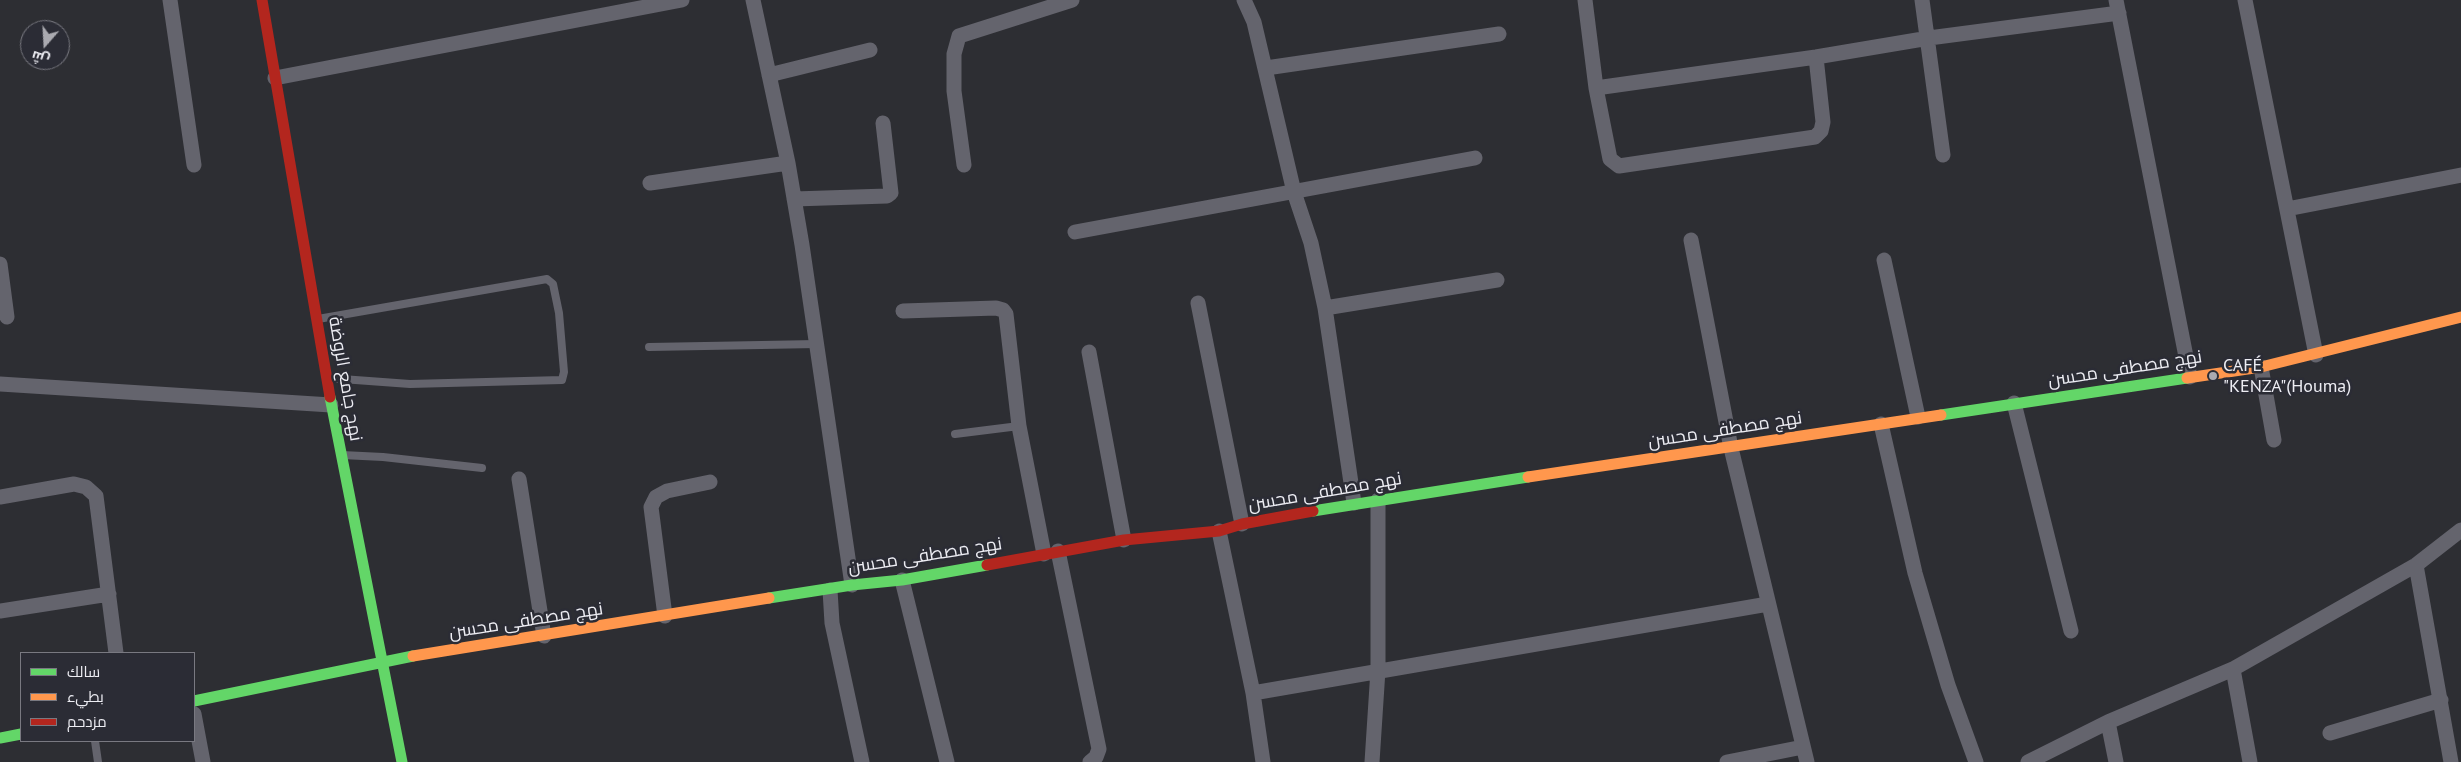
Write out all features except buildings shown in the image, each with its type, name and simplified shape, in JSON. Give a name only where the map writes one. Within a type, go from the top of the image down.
[{"type":"main road","name":"نهج جامع الروضة","points":[[262,0],[328,378],[331,405],[402,762]]},
{"type":"main road","name":"نهج مصطفى محسن","points":[[195,700],[304,680],[381,661],[852,586],[902,580],[1124,540],[1219,531],[1242,524],[1354,503],[1731,448],[1918,417],[2260,367],[2461,317]]},
{"type":"main road","points":[[0,738],[20,734]]},
{"type":"street","points":[[170,0],[194,165]]},
{"type":"street","points":[[275,78],[682,0]]},
{"type":"street","points":[[753,0],[788,162],[817,344],[852,586]]},
{"type":"street","points":[[964,165],[954,91],[954,54],[959,36],[1072,0]]},
{"type":"street","points":[[1244,0],[1254,22],[1294,192],[1311,243],[1325,308],[1354,503]]},
{"type":"street","points":[[1585,0],[1596,88],[1610,159],[1619,166],[1815,137],[1821,131],[1823,122],[1816,57]]},
{"type":"street","points":[[1922,0],[1943,155]]},
{"type":"street","points":[[2245,0],[2316,354]]},
{"type":"street","points":[[1596,88],[1816,57],[2117,6],[2190,377]]},
{"type":"street","points":[[1266,68],[1499,34]]},
{"type":"street","points":[[769,75],[870,50]]},
{"type":"street","points":[[794,198],[887,196],[891,193],[883,123]]},
{"type":"street","points":[[1075,232],[1474,158]]},
{"type":"street","points":[[650,183],[788,162]]},
{"type":"street","points":[[2286,210],[2461,175]]},
{"type":"street","points":[[1691,240],[1731,448],[1807,762]]},
{"type":"street","points":[[1884,260],[1918,417]]},
{"type":"street","points":[[0,264],[7,317]]},
{"type":"street","points":[[1325,308],[1497,280]]},
{"type":"street","points":[[1198,303],[1242,524]]},
{"type":"street","points":[[903,311],[1003,310],[1006,314],[1019,426],[1099,749],[1096,757],[1090,762]]},
{"type":"street","points":[[1089,352],[1124,540]]},
{"type":"street","points":[[2260,367],[2274,440]]},
{"type":"street","points":[[0,384],[331,405]]},
{"type":"street","points":[[2014,404],[2071,631]]},
{"type":"street","points":[[1881,424],[1915,573],[1948,685],[1976,762]]},
{"type":"street","points":[[519,479],[544,636]]},
{"type":"street","points":[[665,616],[651,507],[656,497],[667,491],[710,482]]},
{"type":"street","points":[[0,497],[74,484],[86,488],[96,496],[116,652]]},
{"type":"street","points":[[1372,762],[1378,670],[1378,500]]},
{"type":"street","points":[[2028,762],[2108,722],[2233,669],[2416,565],[2461,530]]},
{"type":"street","points":[[1219,531],[1253,692],[1263,762]]},
{"type":"street","points":[[2416,565],[2451,762]]},
{"type":"street","points":[[902,580],[947,762]]},
{"type":"street","points":[[830,590],[832,623],[862,762]]},
{"type":"street","points":[[0,611],[109,594]]},
{"type":"street","points":[[1253,692],[1768,604]]},
{"type":"street","points":[[2233,669],[2250,762]]},
{"type":"street","points":[[2330,733],[2441,700]]},
{"type":"street","points":[[195,719],[203,762]]},
{"type":"street","points":[[2108,722],[2116,762]]},
{"type":"street","points":[[1727,762],[1803,747]]},
{"type":"lane","points":[[318,320],[547,279],[553,284],[559,313],[564,372],[562,380],[410,384],[328,378]]},
{"type":"lane","points":[[649,347],[817,344]]},
{"type":"lane","points":[[955,434],[1019,426]]},
{"type":"lane","points":[[341,455],[383,457],[482,468]]},
{"type":"lane","points":[[95,742],[98,762]]},
{"type":"traffic: fast","points":[[1941,415],[2187,378]]},
{"type":"traffic: fast","points":[[330,397],[402,762]]},
{"type":"traffic: fast","points":[[1313,511],[1528,477]]},
{"type":"traffic: fast","points":[[769,598],[852,585],[902,580],[987,565]]},
{"type":"traffic: fast","points":[[195,701],[413,656]]},
{"type":"traffic: fast","points":[[0,738],[20,734]]},
{"type":"traffic: slow","points":[[2187,378],[2261,367],[2461,317]]},
{"type":"traffic: slow","points":[[1528,477],[1941,415]]},
{"type":"traffic: slow","points":[[413,656],[769,598]]},
{"type":"traffic: jam","points":[[262,0],[330,397]]},
{"type":"traffic: jam","points":[[987,565],[1124,540],[1219,531],[1242,524],[1313,511]]},
{"type":"place","name":"CAFÉ \"KENZA\"(Houma)","points":[[2213,376]]}]
